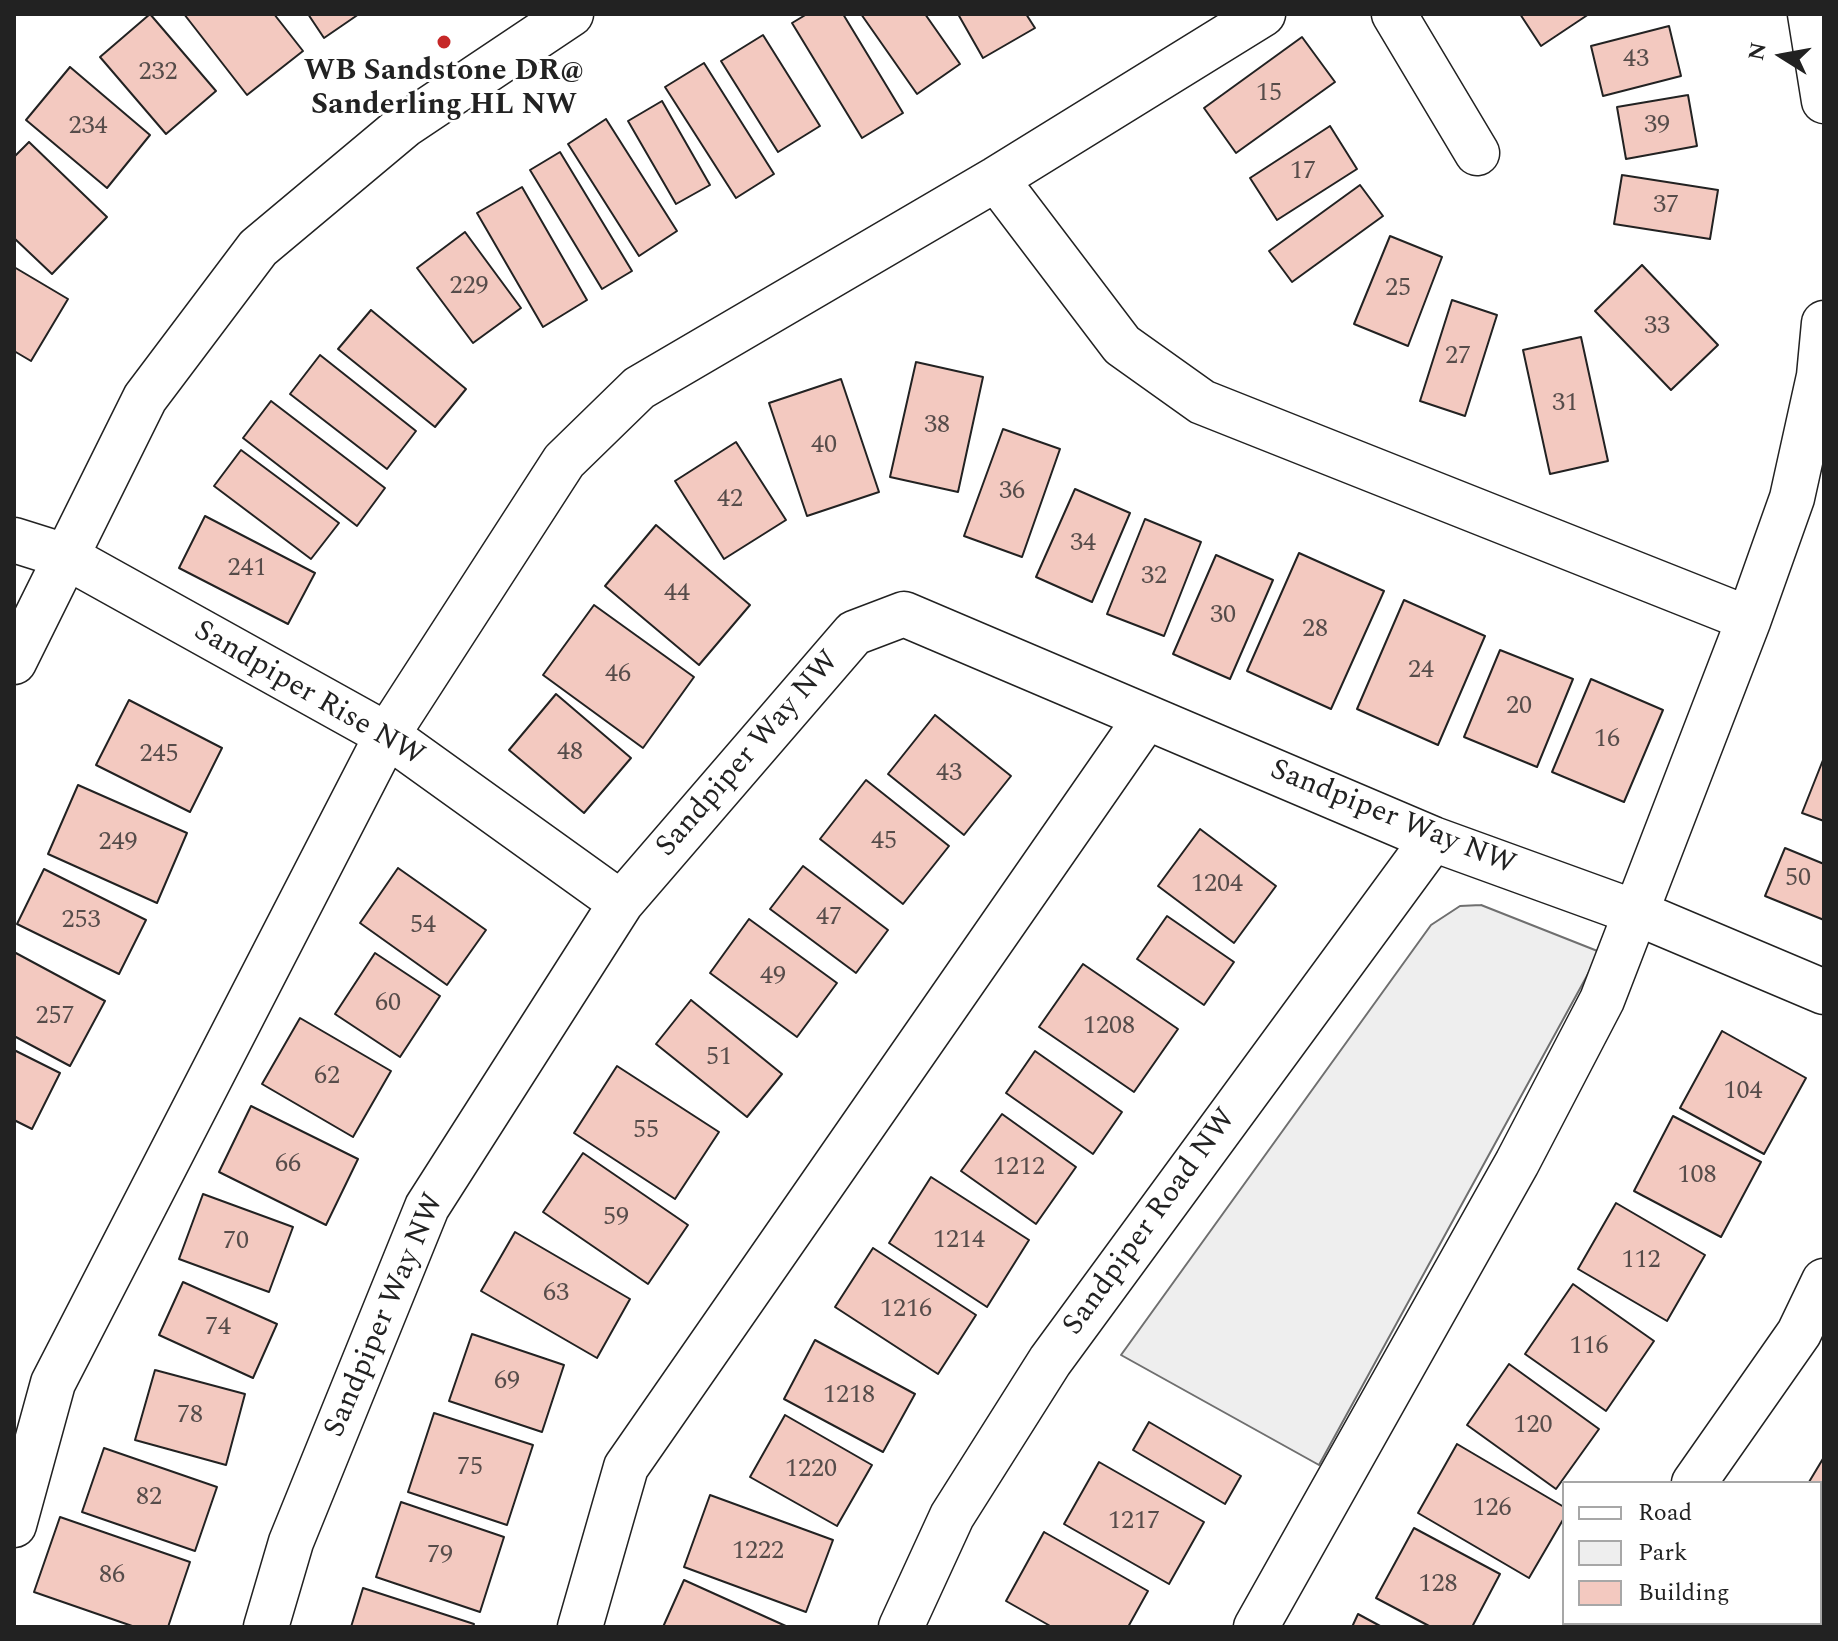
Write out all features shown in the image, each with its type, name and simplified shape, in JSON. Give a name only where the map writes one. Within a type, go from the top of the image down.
[{"type":"street","points":[[14,662],[145,398],[258,248],[405,125],[571,14]]},
{"type":"street","points":[[14,1525],[53,1383],[387,735],[564,461],[639,388],[996,179],[1263,14]]},
{"type":"street","points":[[1394,14],[1477,153]]},
{"type":"street","points":[[1810,14],[1824,101]]},
{"type":"street","points":[[996,179],[1122,345],[1202,402],[1749,619]]},
{"type":"street","points":[[1256,1627],[1517,1163],[1602,1000],[1749,619],[1792,498],[1819,376],[1824,323]]},
{"type":"street","name":"Sandpiper Rise NW","points":[[14,540],[65,556],[387,735],[621,903]]},
{"type":"street","name":"Sandpiper Way NW","points":[[266,1627],[291,1542],[427,1207],[621,903],[854,633],[904,614],[1433,839],[1637,913],[1824,992]]},
{"type":"street","points":[[580,1627],[626,1467],[1146,718]]},
{"type":"street","name":"Sandpiper Road NW","points":[[901,1627],[952,1516],[1050,1361],[1433,839]]},
{"type":"street","points":[[1695,1481],[1799,1333],[1824,1281]]},
{"type":"green space","points":[[1481,905],[1600,952],[1319,1465],[1121,1355],[1431,925],[1460,906]]},
{"type":"building","points":[[150,14],[216,91],[166,134],[100,57]]},
{"type":"building","points":[[184,14],[274,14],[303,51],[247,95]]},
{"type":"building","points":[[308,14],[359,14],[324,38]]},
{"type":"building","points":[[807,14],[843,14],[903,113],[862,138],[792,23]]},
{"type":"building","points":[[861,14],[925,14],[960,64],[917,94]]},
{"type":"building","points":[[958,14],[1026,14],[1035,28],[983,58]]},
{"type":"building","points":[[1520,14],[1589,14],[1541,46]]},
{"type":"building","points":[[1669,26],[1681,76],[1603,96],[1591,46]]},
{"type":"building","points":[[763,35],[820,126],[778,152],[721,61]]},
{"type":"building","points":[[1302,37],[1335,82],[1236,153],[1204,108]]},
{"type":"building","points":[[704,63],[774,174],[736,198],[665,87]]},
{"type":"building","points":[[70,67],[150,135],[107,188],[26,120]]},
{"type":"building","points":[[1688,95],[1697,146],[1626,159],[1617,107]]},
{"type":"building","points":[[662,101],[710,185],[676,204],[628,121]]},
{"type":"building","points":[[606,119],[677,231],[639,256],[568,144]]},
{"type":"building","points":[[1330,126],[1357,169],[1277,220],[1250,178]]},
{"type":"building","points":[[29,142],[107,217],[52,274],[14,238],[14,157]]},
{"type":"building","points":[[560,152],[632,271],[602,289],[530,170]]},
{"type":"building","points":[[1622,175],[1718,190],[1710,239],[1614,224]]},
{"type":"building","points":[[1360,185],[1383,216],[1292,282],[1269,251]]},
{"type":"building","points":[[522,187],[587,300],[543,327],[477,213]]},
{"type":"building","points":[[465,232],[521,308],[473,343],[417,268]]},
{"type":"building","points":[[1390,236],[1442,257],[1408,346],[1354,324]]},
{"type":"building","points":[[1642,265],[1718,345],[1671,390],[1595,311]]},
{"type":"building","points":[[14,267],[68,299],[31,361],[14,351]]},
{"type":"building","points":[[1452,300],[1497,315],[1465,416],[1420,401]]},
{"type":"building","points":[[371,310],[466,389],[435,427],[338,349]]},
{"type":"building","points":[[1581,337],[1608,461],[1550,474],[1523,350]]},
{"type":"building","points":[[320,355],[416,431],[387,469],[290,394]]},
{"type":"building","points":[[916,362],[983,377],[958,492],[890,477]]},
{"type":"building","points":[[841,379],[879,492],[807,516],[769,403]]},
{"type":"building","points":[[271,401],[385,488],[357,526],[243,438]]},
{"type":"building","points":[[1003,429],[1060,449],[1022,557],[964,536]]},
{"type":"building","points":[[736,442],[786,520],[724,559],[675,481]]},
{"type":"building","points":[[241,450],[339,523],[311,559],[214,486]]},
{"type":"building","points":[[1075,489],[1130,513],[1092,602],[1036,577]]},
{"type":"building","points":[[205,516],[315,573],[288,624],[179,568]]},
{"type":"building","points":[[1145,519],[1201,542],[1164,636],[1107,614]]},
{"type":"building","points":[[656,525],[750,605],[699,665],[605,586]]},
{"type":"building","points":[[1299,553],[1384,591],[1331,709],[1247,671]]},
{"type":"building","points":[[1216,555],[1273,580],[1230,679],[1173,654]]},
{"type":"building","points":[[1404,600],[1485,636],[1438,745],[1357,709]]},
{"type":"building","points":[[594,605],[694,677],[643,748],[543,675]]},
{"type":"building","points":[[1500,650],[1573,679],[1537,767],[1464,737]]},
{"type":"building","points":[[1591,679],[1663,710],[1624,802],[1552,772]]},
{"type":"building","points":[[556,694],[631,758],[584,813],[509,750]]},
{"type":"building","points":[[129,700],[222,748],[190,812],[96,765]]},
{"type":"building","points":[[935,715],[1011,776],[964,835],[888,774]]},
{"type":"building","points":[[1824,761],[1824,821],[1802,813]]},
{"type":"building","points":[[866,780],[949,846],[903,904],[820,839]]},
{"type":"building","points":[[78,785],[187,833],[157,903],[48,854]]},
{"type":"building","points":[[1200,829],[1276,886],[1234,943],[1158,886]]},
{"type":"building","points":[[1785,848],[1824,864],[1824,920],[1765,896]]},
{"type":"building","points":[[803,866],[888,930],[856,973],[770,909]]},
{"type":"building","points":[[398,868],[486,930],[447,985],[360,923]]},
{"type":"building","points":[[44,869],[146,920],[119,974],[17,924]]},
{"type":"building","points":[[1167,916],[1234,962],[1204,1005],[1137,959]]},
{"type":"building","points":[[749,919],[837,983],[797,1037],[710,973]]},
{"type":"building","points":[[14,952],[105,1001],[70,1066],[14,1036]]},
{"type":"building","points":[[375,953],[440,996],[400,1057],[335,1014]]},
{"type":"building","points":[[1083,964],[1178,1029],[1134,1092],[1039,1027]]},
{"type":"building","points":[[691,1000],[782,1074],[747,1117],[656,1044]]},
{"type":"building","points":[[300,1018],[391,1071],[353,1137],[262,1084]]},
{"type":"building","points":[[1722,1031],[1806,1078],[1764,1154],[1680,1108]]},
{"type":"building","points":[[14,1050],[60,1073],[32,1129],[14,1120]]},
{"type":"building","points":[[1035,1051],[1122,1112],[1093,1154],[1006,1093]]},
{"type":"building","points":[[617,1066],[719,1132],[675,1199],[574,1133]]},
{"type":"building","points":[[251,1106],[358,1159],[326,1225],[219,1172]]},
{"type":"building","points":[[1002,1114],[1076,1167],[1036,1224],[961,1171]]},
{"type":"building","points":[[1673,1116],[1761,1162],[1721,1237],[1634,1191]]},
{"type":"building","points":[[583,1153],[688,1225],[648,1284],[543,1212]]},
{"type":"building","points":[[931,1177],[1029,1240],[987,1307],[889,1243]]},
{"type":"building","points":[[203,1194],[293,1227],[269,1292],[179,1259]]},
{"type":"building","points":[[1616,1203],[1705,1255],[1667,1321],[1578,1269]]},
{"type":"building","points":[[515,1232],[630,1299],[597,1358],[481,1291]]},
{"type":"building","points":[[873,1248],[976,1315],[938,1374],[835,1307]]},
{"type":"building","points":[[183,1282],[277,1324],[253,1378],[159,1335]]},
{"type":"building","points":[[1573,1284],[1654,1341],[1606,1411],[1525,1354]]},
{"type":"building","points":[[472,1334],[564,1365],[542,1432],[449,1401]]},
{"type":"building","points":[[815,1340],[915,1394],[883,1452],[784,1399]]},
{"type":"building","points":[[1509,1364],[1599,1429],[1556,1489],[1467,1425]]},
{"type":"building","points":[[155,1370],[245,1394],[226,1465],[135,1440]]},
{"type":"building","points":[[434,1413],[533,1445],[507,1525],[408,1492]]},
{"type":"building","points":[[785,1415],[872,1465],[837,1526],[750,1477]]},
{"type":"building","points":[[1149,1422],[1241,1476],[1225,1504],[1133,1450]]},
{"type":"building","points":[[1457,1444],[1562,1506],[1562,1521],[1529,1578],[1418,1513]]},
{"type":"building","points":[[104,1448],[217,1487],[195,1551],[82,1512]]},
{"type":"building","points":[[1824,1457],[1824,1491],[1822,1481],[1810,1481]]},
{"type":"building","points":[[1099,1462],[1204,1522],[1169,1584],[1064,1524]]},
{"type":"building","points":[[710,1495],[833,1540],[806,1612],[684,1567]]},
{"type":"building","points":[[401,1502],[504,1537],[480,1612],[376,1577]]},
{"type":"building","points":[[1822,1512],[1824,1514],[1822,1612]]},
{"type":"building","points":[[60,1517],[190,1562],[168,1627],[135,1627],[34,1592]]},
{"type":"building","points":[[1414,1528],[1500,1574],[1472,1627],[1431,1627],[1376,1598]]},
{"type":"building","points":[[1044,1532],[1148,1591],[1128,1627],[1052,1627],[1006,1601]]},
{"type":"building","points":[[684,1580],[788,1627],[663,1627]]},
{"type":"building","points":[[363,1588],[474,1624],[473,1627],[351,1627]]},
{"type":"building","points":[[1358,1614],[1382,1627],[1352,1627]]},
{"type":"building","points":[[1796,1625],[1800,1627],[1706,1627]]},
{"type":"place","name":"WB Sandstone DR@ Sanderling HL NW","points":[[444,42]]}]
